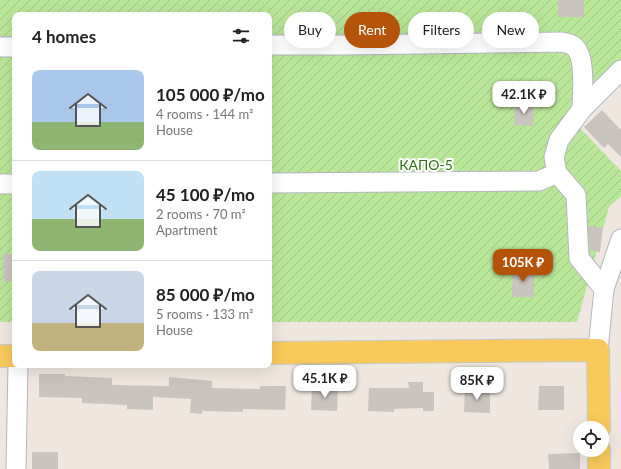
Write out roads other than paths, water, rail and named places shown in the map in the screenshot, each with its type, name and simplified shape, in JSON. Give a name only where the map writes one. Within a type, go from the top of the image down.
[{"type":"main road","points":[[272,353],[598,350],[599,421]]},
{"type":"main road","points":[[0,356],[12,356]]},
{"type":"main road","points":[[599,457],[599,469]]},
{"type":"street","points":[[272,45],[562,42],[573,45],[579,54],[583,76],[582,110]]},
{"type":"street","points":[[0,47],[12,47]]},
{"type":"street","points":[[604,289],[579,258],[576,195],[557,173],[554,157],[559,140],[582,110],[621,70]]},
{"type":"street","points":[[272,183],[540,181],[557,173]]},
{"type":"street","points":[[0,184],[12,184]]},
{"type":"street","points":[[598,350],[604,289],[621,239]]},
{"type":"street","points":[[16,469],[18,368]]},
{"type":"park label","name":"КАПО-5","points":[[426,165]]}]
